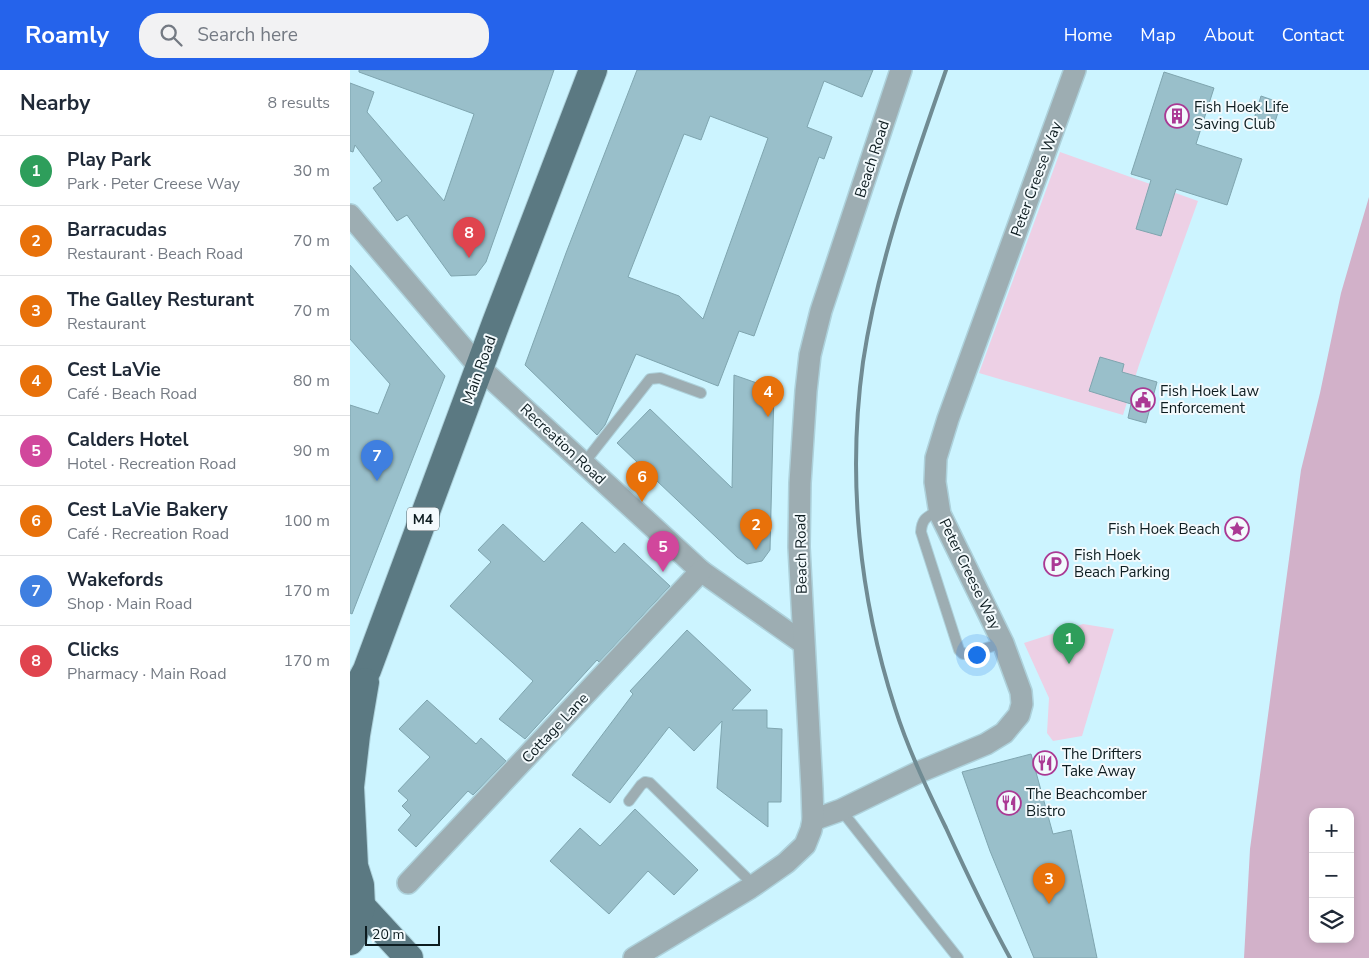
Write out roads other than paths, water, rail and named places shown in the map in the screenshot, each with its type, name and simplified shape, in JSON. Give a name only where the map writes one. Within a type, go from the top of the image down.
[{"type":"main road","name":"Main Road","points":[[350,702],[367,670],[593,70]]},
{"type":"main road","name":"Main Road","points":[[350,941],[354,935],[361,906],[360,885],[352,864],[351,768],[367,670]]},
{"type":"main road","points":[[361,906],[409,958]]},
{"type":"street","name":"Beach Road","points":[[634,958],[786,864],[805,845],[811,830],[813,820],[799,547],[800,483],[810,355],[821,311],[901,70]]},
{"type":"street","name":"Peter Creese Way","points":[[813,820],[841,810],[926,769],[986,744],[1004,733],[1019,715],[1022,704],[1021,692],[1003,643],[940,514],[935,482],[936,458],[1075,70]]},
{"type":"street","name":"Recreation Road","points":[[350,215],[480,368],[701,571],[803,643]]},
{"type":"street","name":"Cottage Lane","points":[[408,883],[701,571]]},
{"type":"lane","points":[[584,463],[650,379],[660,378],[701,393]]},
{"type":"lane","points":[[939,510],[925,518],[922,523],[921,532],[959,650],[963,654],[970,653],[1003,643]]},
{"type":"lane","points":[[629,801],[640,785],[645,782],[650,783],[754,885]]},
{"type":"lane","points":[[841,810],[958,958]]},
{"type":"railway","points":[[946,70],[887,251],[863,362],[856,449],[860,537],[873,623],[883,666],[900,723],[932,799],[1010,958]]},
{"type":"place","name":"Fish Hoek Life Saving Club","points":[[1177,116]]},
{"type":"place","name":"Clicks","points":[[469,258]]},
{"type":"place","name":"Fish Hoek Law Enforcement","points":[[1143,400]]},
{"type":"place","name":"Cest LaVie","points":[[768,417]]},
{"type":"place","name":"Wakefords","points":[[377,481]]},
{"type":"place","name":"Cest LaVie Bakery","points":[[642,502]]},
{"type":"place","name":"Fish Hoek Beach","points":[[1237,529]]},
{"type":"place","name":"Barracudas","points":[[756,550]]},
{"type":"place","name":"Fish Hoek Beach Parking","points":[[1056,564]]},
{"type":"place","name":"Calders Hotel","points":[[663,572]]},
{"type":"place","name":"Play Park","points":[[1069,664]]},
{"type":"place","name":"The Drifters Take Away","points":[[1045,763]]},
{"type":"place","name":"The Beachcomber Bistro","points":[[1009,803]]},
{"type":"place","name":"The Galley Resturant","points":[[1049,904]]}]
